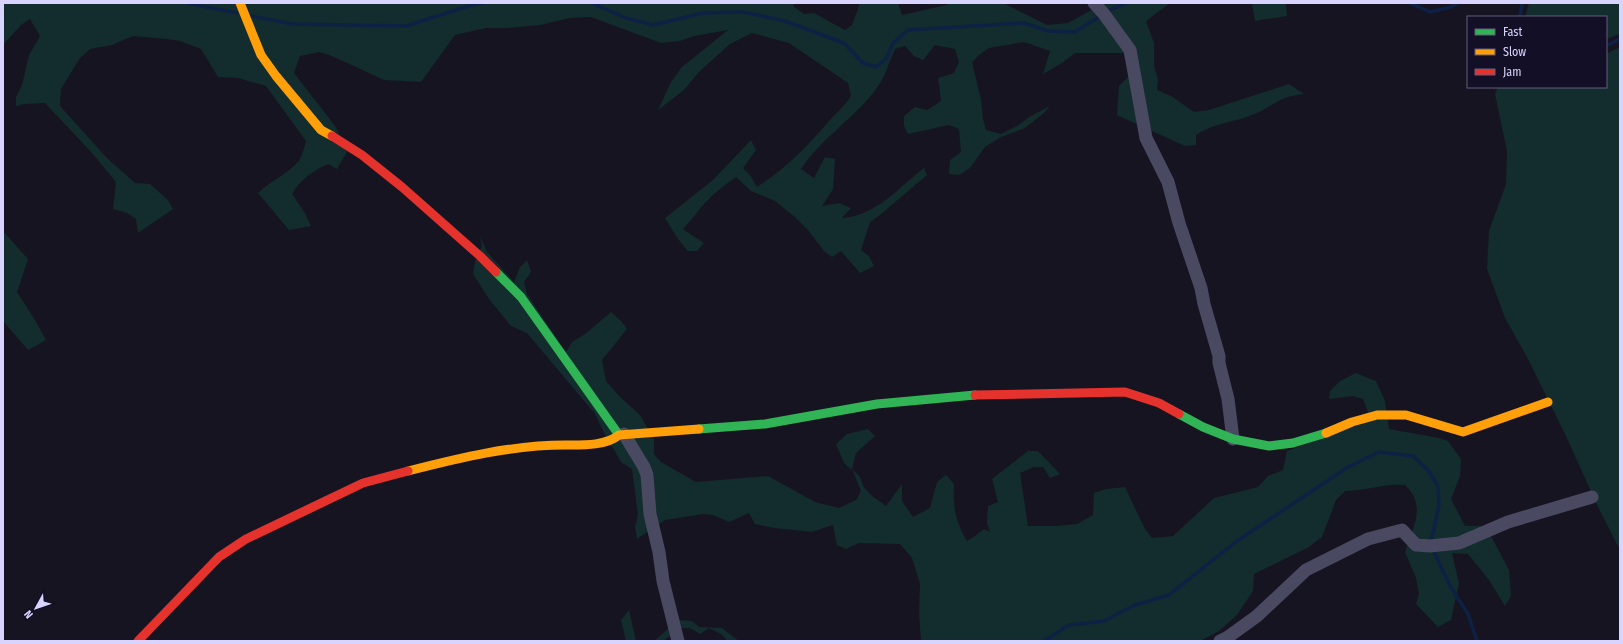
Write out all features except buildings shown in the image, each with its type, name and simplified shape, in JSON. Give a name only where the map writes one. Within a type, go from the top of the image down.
[{"type":"street","points":[[240,3],[261,55],[276,76],[321,130],[362,155],[402,187],[480,256],[521,297],[644,467],[647,475],[650,514],[659,552],[663,581],[678,641]]},
{"type":"street","points":[[1094,3],[1104,14],[1130,50],[1146,138],[1168,182],[1179,223],[1201,288],[1219,356],[1219,362],[1228,399],[1233,439]]},
{"type":"street","points":[[138,641],[219,557],[246,538],[363,483],[470,455],[546,445],[585,445],[614,439],[621,434],[765,424],[877,404],[973,395],[1125,392],[1159,403],[1203,427],[1233,439],[1269,446],[1293,443],[1331,431],[1352,422],[1377,415],[1406,415],[1463,432],[1548,402]]},
{"type":"street","points":[[1220,641],[1257,616],[1306,570],[1368,539],[1402,530],[1416,545],[1430,546],[1459,543],[1508,522],[1592,497]]},
{"type":"green space","points":[[3,3],[795,3],[793,6],[804,14],[814,13],[845,30],[852,25],[860,3],[898,3],[902,15],[949,3],[1003,3],[1047,25],[1068,23],[1104,3],[1170,3],[1146,21],[1154,43],[1154,66],[1158,79],[1157,90],[1171,96],[1194,112],[1209,110],[1289,84],[1304,94],[1285,98],[1259,112],[1211,127],[1196,135],[1196,145],[1185,146],[1117,115],[1119,86],[1136,69],[1123,53],[1075,53],[1062,63],[1043,74],[1050,51],[1024,42],[989,48],[972,62],[986,130],[1001,134],[1050,106],[1044,113],[1025,128],[1001,137],[985,147],[970,168],[959,175],[949,174],[950,160],[961,152],[959,129],[949,125],[908,134],[904,126],[904,116],[915,107],[927,110],[941,101],[938,78],[954,73],[959,62],[955,49],[935,45],[923,60],[914,56],[905,46],[895,49],[879,85],[860,107],[819,147],[801,169],[814,178],[825,157],[835,159],[833,189],[822,206],[839,203],[851,208],[842,218],[866,212],[876,206],[896,192],[924,168],[927,175],[870,222],[861,250],[869,256],[874,266],[860,273],[841,251],[832,257],[824,251],[808,230],[796,218],[775,201],[751,191],[736,177],[709,198],[683,229],[704,243],[697,251],[688,251],[678,239],[665,218],[713,180],[751,140],[756,150],[743,168],[750,175],[757,187],[777,173],[795,157],[849,100],[851,96],[848,83],[789,43],[752,33],[730,44],[699,72],[684,90],[658,110],[671,82],[682,67],[728,30],[694,36],[680,41],[661,43],[591,17],[570,18],[540,25],[508,28],[486,28],[455,35],[421,82],[384,80],[332,56],[319,52],[300,56],[294,73],[336,127],[347,152],[337,169],[328,164],[323,166],[308,176],[295,189],[292,194],[305,213],[311,226],[289,230],[258,193],[298,162],[302,155],[306,141],[266,86],[238,78],[218,77],[201,49],[180,41],[133,36],[112,45],[90,49],[80,58],[61,89],[60,106],[107,158],[135,183],[150,184],[168,200],[173,209],[138,233],[136,219],[127,213],[113,209],[116,182],[92,153],[45,103],[16,106],[16,97],[22,85],[29,55],[40,36],[30,19],[21,25],[3,45]]},
{"type":"green space","points":[[1252,3],[1286,3],[1287,16],[1255,21]]},
{"type":"green space","points":[[1529,3],[1620,3],[1620,34],[1607,39],[1607,16],[1525,16]]},
{"type":"green space","points":[[1620,47],[1620,550],[1527,357],[1505,318],[1487,269],[1489,231],[1506,184],[1507,151],[1495,94],[1498,88],[1607,88],[1607,54]]},
{"type":"green space","points":[[3,231],[28,259],[17,292],[46,340],[28,350],[3,321]]},
{"type":"green space","points":[[480,236],[487,252],[514,282],[520,267],[527,260],[531,272],[524,282],[527,294],[566,352],[572,342],[585,334],[611,312],[622,322],[627,329],[602,360],[606,381],[619,396],[640,415],[654,439],[654,454],[661,462],[696,482],[768,476],[815,502],[839,508],[856,500],[861,491],[853,471],[844,463],[836,444],[847,434],[868,429],[875,436],[856,453],[852,469],[860,477],[863,486],[871,495],[886,506],[902,484],[902,501],[913,517],[930,508],[937,482],[946,475],[954,484],[954,500],[957,520],[967,541],[984,529],[990,532],[987,523],[988,506],[998,502],[992,479],[1028,451],[1038,451],[1060,474],[1050,478],[1043,467],[1034,467],[1020,473],[1028,526],[1077,524],[1093,515],[1094,493],[1106,489],[1125,487],[1145,529],[1152,538],[1173,536],[1214,498],[1258,487],[1268,476],[1283,470],[1287,451],[1371,420],[1363,399],[1353,396],[1329,399],[1330,391],[1340,381],[1356,373],[1376,381],[1385,401],[1389,429],[1448,441],[1461,459],[1460,476],[1451,499],[1465,526],[1482,526],[1491,536],[1509,570],[1511,596],[1505,606],[1489,580],[1468,554],[1452,553],[1459,583],[1451,620],[1438,627],[1416,604],[1419,594],[1416,578],[1405,552],[1416,517],[1417,509],[1415,501],[1412,493],[1405,485],[1390,485],[1345,491],[1336,500],[1322,537],[1309,547],[1254,574],[1253,591],[1237,615],[1219,631],[1202,640],[921,641],[919,613],[920,584],[912,558],[900,544],[859,543],[846,549],[837,545],[833,525],[812,532],[775,528],[755,524],[749,513],[729,522],[713,515],[703,514],[665,520],[637,539],[635,527],[638,515],[632,469],[621,462],[595,414],[527,333],[511,326],[489,299],[473,274],[475,261],[482,246]]},
{"type":"green space","points":[[629,610],[636,641],[626,641],[621,620]]},
{"type":"green space","points":[[678,620],[692,621],[699,627],[722,628],[739,641],[728,641],[721,634],[709,628],[700,634],[690,628],[681,628],[663,641],[654,641]]},
{"type":"waterway","points":[[187,3],[237,13]]},
{"type":"waterway","points":[[251,16],[293,24],[406,26],[475,4],[484,3]]},
{"type":"waterway","points":[[592,3],[626,18],[653,25],[703,13],[743,12],[785,21],[844,43],[863,63],[876,67],[886,59],[893,43],[908,30],[1024,23],[1048,31],[1075,32],[1110,10],[1126,3]]},
{"type":"waterway","points":[[1410,3],[1430,12],[1451,7],[1458,3]]},
{"type":"waterway","points":[[1520,16],[1522,3]]},
{"type":"waterway","points":[[1607,46],[1620,39]]},
{"type":"waterway","points":[[1044,641],[1069,625],[1104,621],[1135,605],[1169,595],[1237,541],[1348,467],[1379,452],[1413,456],[1428,470],[1438,486],[1439,505],[1431,542]]},
{"type":"waterway","points":[[1432,548],[1450,586],[1468,614],[1477,641]]},
{"type":"traffic: fast","points":[[496,272],[521,297],[619,435]]},
{"type":"traffic: fast","points":[[699,429],[765,424],[877,404],[975,395]]},
{"type":"traffic: fast","points":[[1179,414],[1203,427],[1233,439],[1269,446],[1293,443],[1326,433]]},
{"type":"traffic: slow","points":[[240,3],[261,55],[276,76],[321,130],[332,136]]},
{"type":"traffic: slow","points":[[1326,433],[1352,422],[1377,415],[1406,415],[1463,432],[1548,402]]},
{"type":"traffic: slow","points":[[408,471],[466,457],[525,447],[594,444],[614,439],[619,435],[699,429]]},
{"type":"traffic: jam","points":[[332,136],[362,155],[402,187],[496,272]]},
{"type":"traffic: jam","points":[[975,395],[1125,392],[1159,403],[1179,414]]},
{"type":"traffic: jam","points":[[138,641],[219,557],[246,539],[363,483],[408,471]]}]
